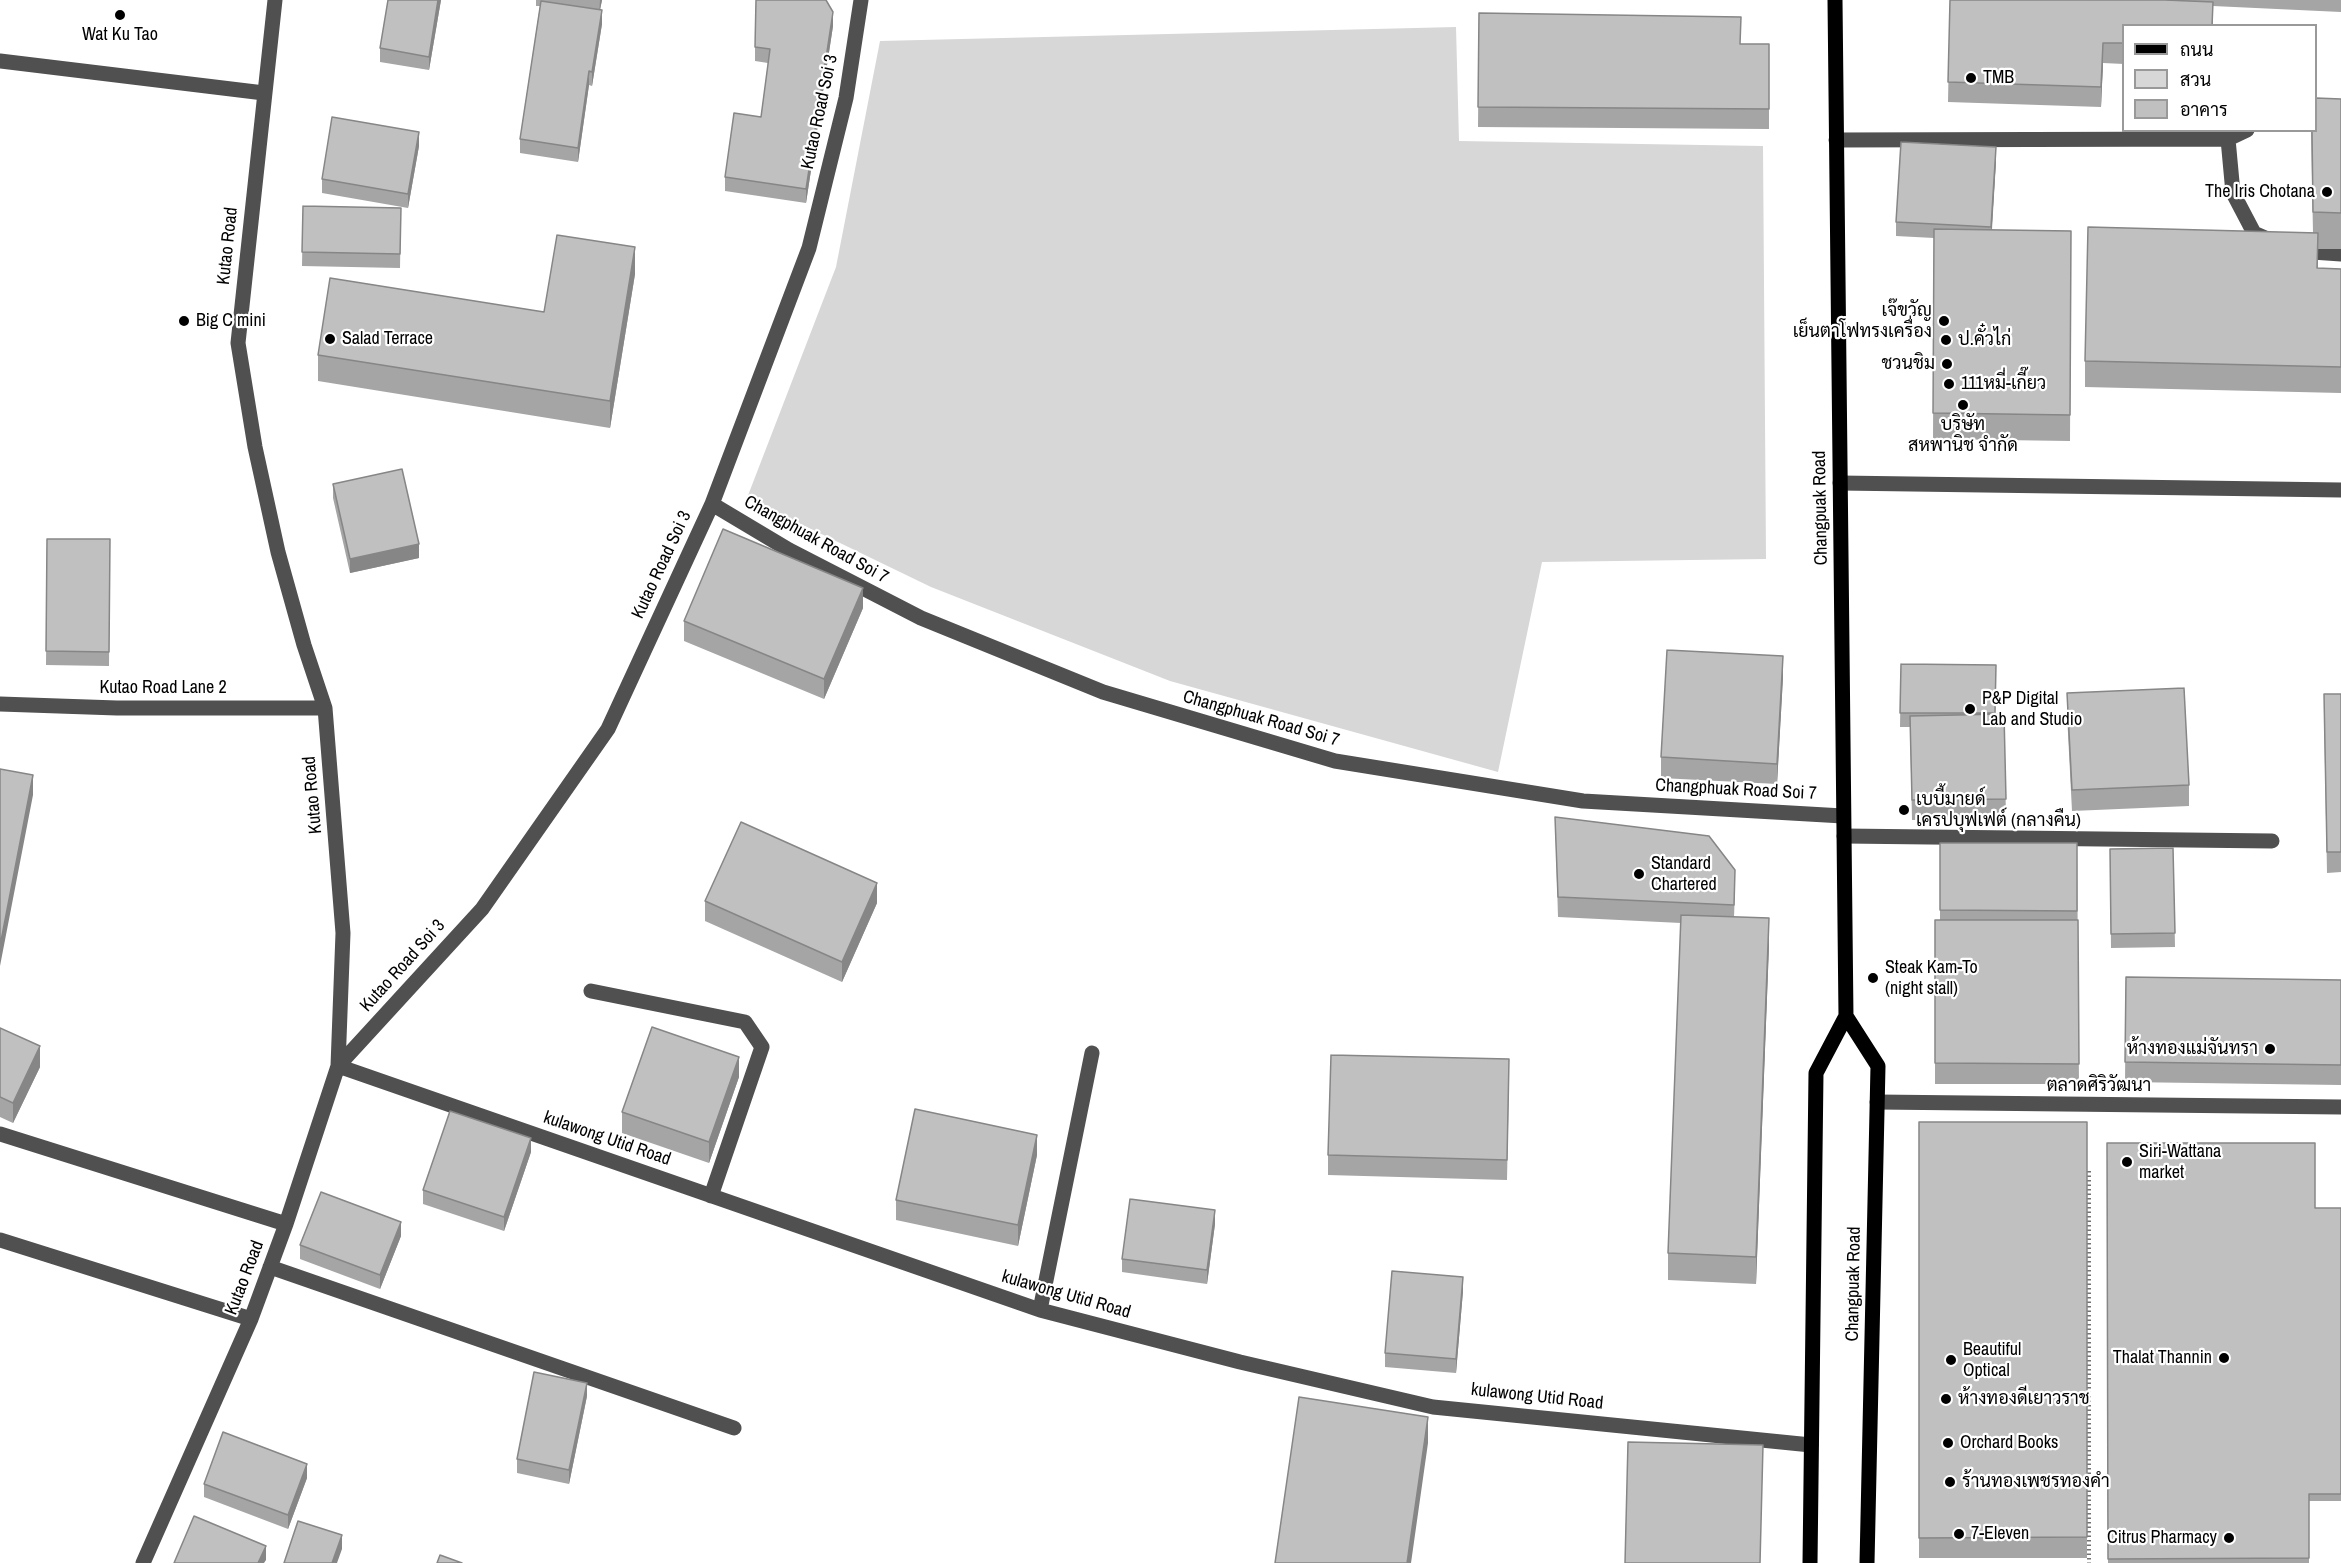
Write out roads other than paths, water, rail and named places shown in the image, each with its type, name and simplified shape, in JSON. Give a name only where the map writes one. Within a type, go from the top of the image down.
[{"type":"main road","name":"Changpuak Road","points":[[1810,1563],[1816,1073],[1846,1016],[1835,0]]},
{"type":"main road","name":"Changpuak Road","points":[[1846,1016],[1878,1066],[1867,1563]]},
{"type":"street","name":"Kutao Road","points":[[143,1563],[251,1319],[286,1224],[338,1066],[343,933],[325,708],[304,645],[278,552],[255,447],[238,343],[275,0]]},
{"type":"street","name":"Kutao Road Soi 3","points":[[338,1066],[482,909],[608,729],[711,504],[809,248],[846,98],[861,0]]},
{"type":"street","points":[[0,61],[264,93]]},
{"type":"street","points":[[1836,140],[2228,139],[2243,132]]},
{"type":"street","points":[[2228,139],[2233,193],[2254,234],[2297,250],[2341,254]]},
{"type":"street","points":[[1840,483],[2341,490]]},
{"type":"street","name":"Changphuak Road Soi 7","points":[[711,504],[789,550],[921,618],[1103,692],[1335,761],[1583,801],[1843,816]]},
{"type":"street","name":"Kutao Road Lane 2","points":[[0,704],[117,708],[325,708]]},
{"type":"street","points":[[1844,836],[2272,841]]},
{"type":"street","points":[[591,991],[745,1022],[762,1047],[711,1196]]},
{"type":"street","points":[[1040,1310],[1092,1053]]},
{"type":"street","name":"kulawong Utid Road","points":[[338,1066],[1040,1310],[1240,1362],[1433,1407],[1811,1445]]},
{"type":"street","name":"ตลาดศิริวัฒนา","points":[[1877,1102],[2341,1107]]},
{"type":"street","points":[[0,1134],[286,1224]]},
{"type":"street","points":[[0,1240],[251,1319]]},
{"type":"street","points":[[270,1267],[734,1428]]},
{"type":"place","name":"Wat Ku Tao","points":[[120,15]]},
{"type":"place","name":"TMB","points":[[1971,78]]},
{"type":"place","name":"The Iris Chotana","points":[[2327,192]]},
{"type":"place","name":"Big C mini","points":[[184,321]]},
{"type":"place","name":"เจ๊ขวัญ เย็นตาโฟทรงเครื่อง","points":[[1944,321]]},
{"type":"place","name":"Salad Terrace","points":[[330,339]]},
{"type":"place","name":"ป.คั๋วไก่","points":[[1946,340]]},
{"type":"place","name":"ชวนชิม","points":[[1947,364]]},
{"type":"place","name":"111หมี่-เกี๊ยว","points":[[1949,384]]},
{"type":"place","name":"บริษัท สหพานิช จำกัด","points":[[1963,405]]},
{"type":"place","name":"P&P Digital Lab and Studio","points":[[1970,709]]},
{"type":"place","name":"เบบี้มายด์ เครปบุฟเฟต์ (กลางคืน)","points":[[1904,810]]},
{"type":"place","name":"Standard Chartered","points":[[1639,874]]},
{"type":"place","name":"Steak Kam-To (night stall)","points":[[1873,978]]},
{"type":"place","name":"ห้างทองแม่จันทรา","points":[[2270,1049]]},
{"type":"place","name":"Siri-Wattana market","points":[[2127,1162]]},
{"type":"place","name":"Thalat Thannin","points":[[2224,1358]]},
{"type":"place","name":"Beautiful Optical","points":[[1951,1360]]},
{"type":"place","name":"ห้างทองดีเยาวราช","points":[[1946,1399]]},
{"type":"place","name":"Orchard Books","points":[[1948,1443]]},
{"type":"place","name":"ร้านทองเพชรทองคำ","points":[[1950,1482]]},
{"type":"place","name":"7-Eleven","points":[[1959,1534]]},
{"type":"place","name":"Citrus Pharmacy","points":[[2229,1538]]}]
